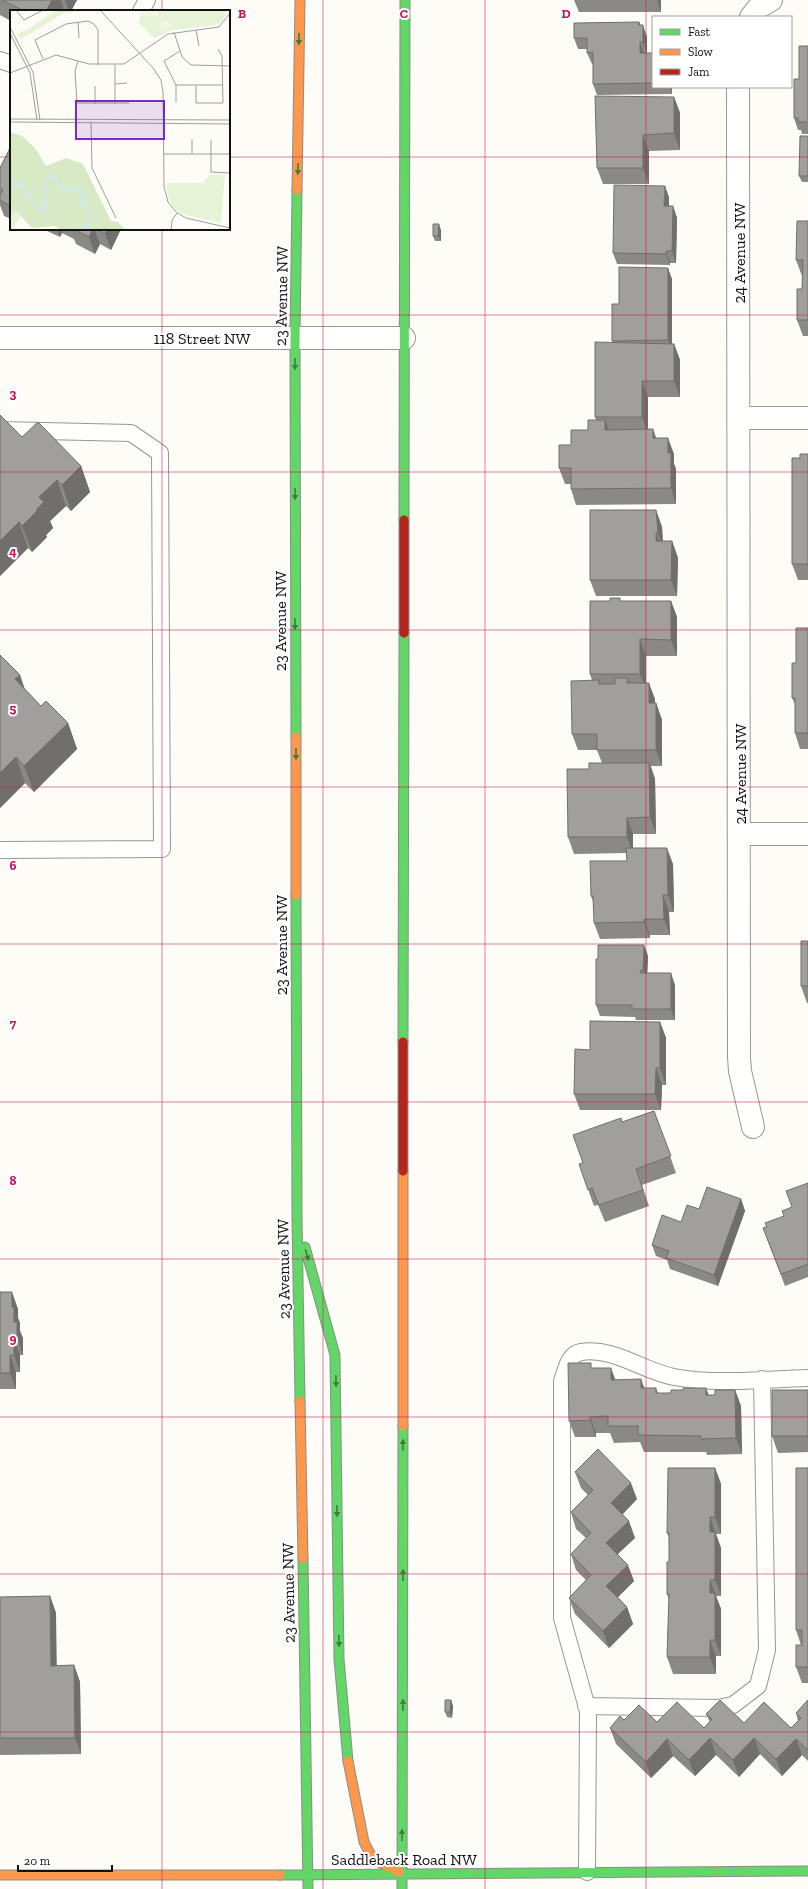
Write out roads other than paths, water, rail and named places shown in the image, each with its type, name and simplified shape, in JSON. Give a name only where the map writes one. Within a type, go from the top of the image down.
[{"type":"main road","name":"23 Avenue NW","points":[[300,0],[295,338],[297,1217],[308,1889]]},
{"type":"main road","points":[[402,1889],[405,0]]},
{"type":"main road","points":[[297,1217],[335,1355],[339,1659],[349,1767],[360,1825],[367,1847],[373,1859],[402,1874]]},
{"type":"main road","name":"Saddleback Road NW","points":[[0,1875],[516,1874],[587,1872],[808,1871]]},
{"type":"main road","points":[[506,1881],[516,1874]]},
{"type":"main road","points":[[308,1875],[319,1889]]},
{"type":"street","name":"24 Avenue NW","points":[[738,88],[740,418],[740,1071],[752,1127]]},
{"type":"street","name":"118 Street NW","points":[[0,338],[404,338]]},
{"type":"street","points":[[740,418],[808,418]]},
{"type":"street","points":[[740,834],[808,834]]},
{"type":"lane","points":[[142,10],[147,0]]},
{"type":"lane","points":[[0,60],[10,64]]},
{"type":"lane","points":[[0,430],[131,433],[160,453],[162,833],[162,849],[0,850]]},
{"type":"lane","points":[[587,1872],[588,1711],[562,1618],[562,1381],[570,1359],[580,1352],[607,1352],[673,1377],[719,1381],[808,1378]]},
{"type":"lane","points":[[586,1706],[717,1708],[733,1705],[758,1686],[767,1650],[762,1379]]}]
